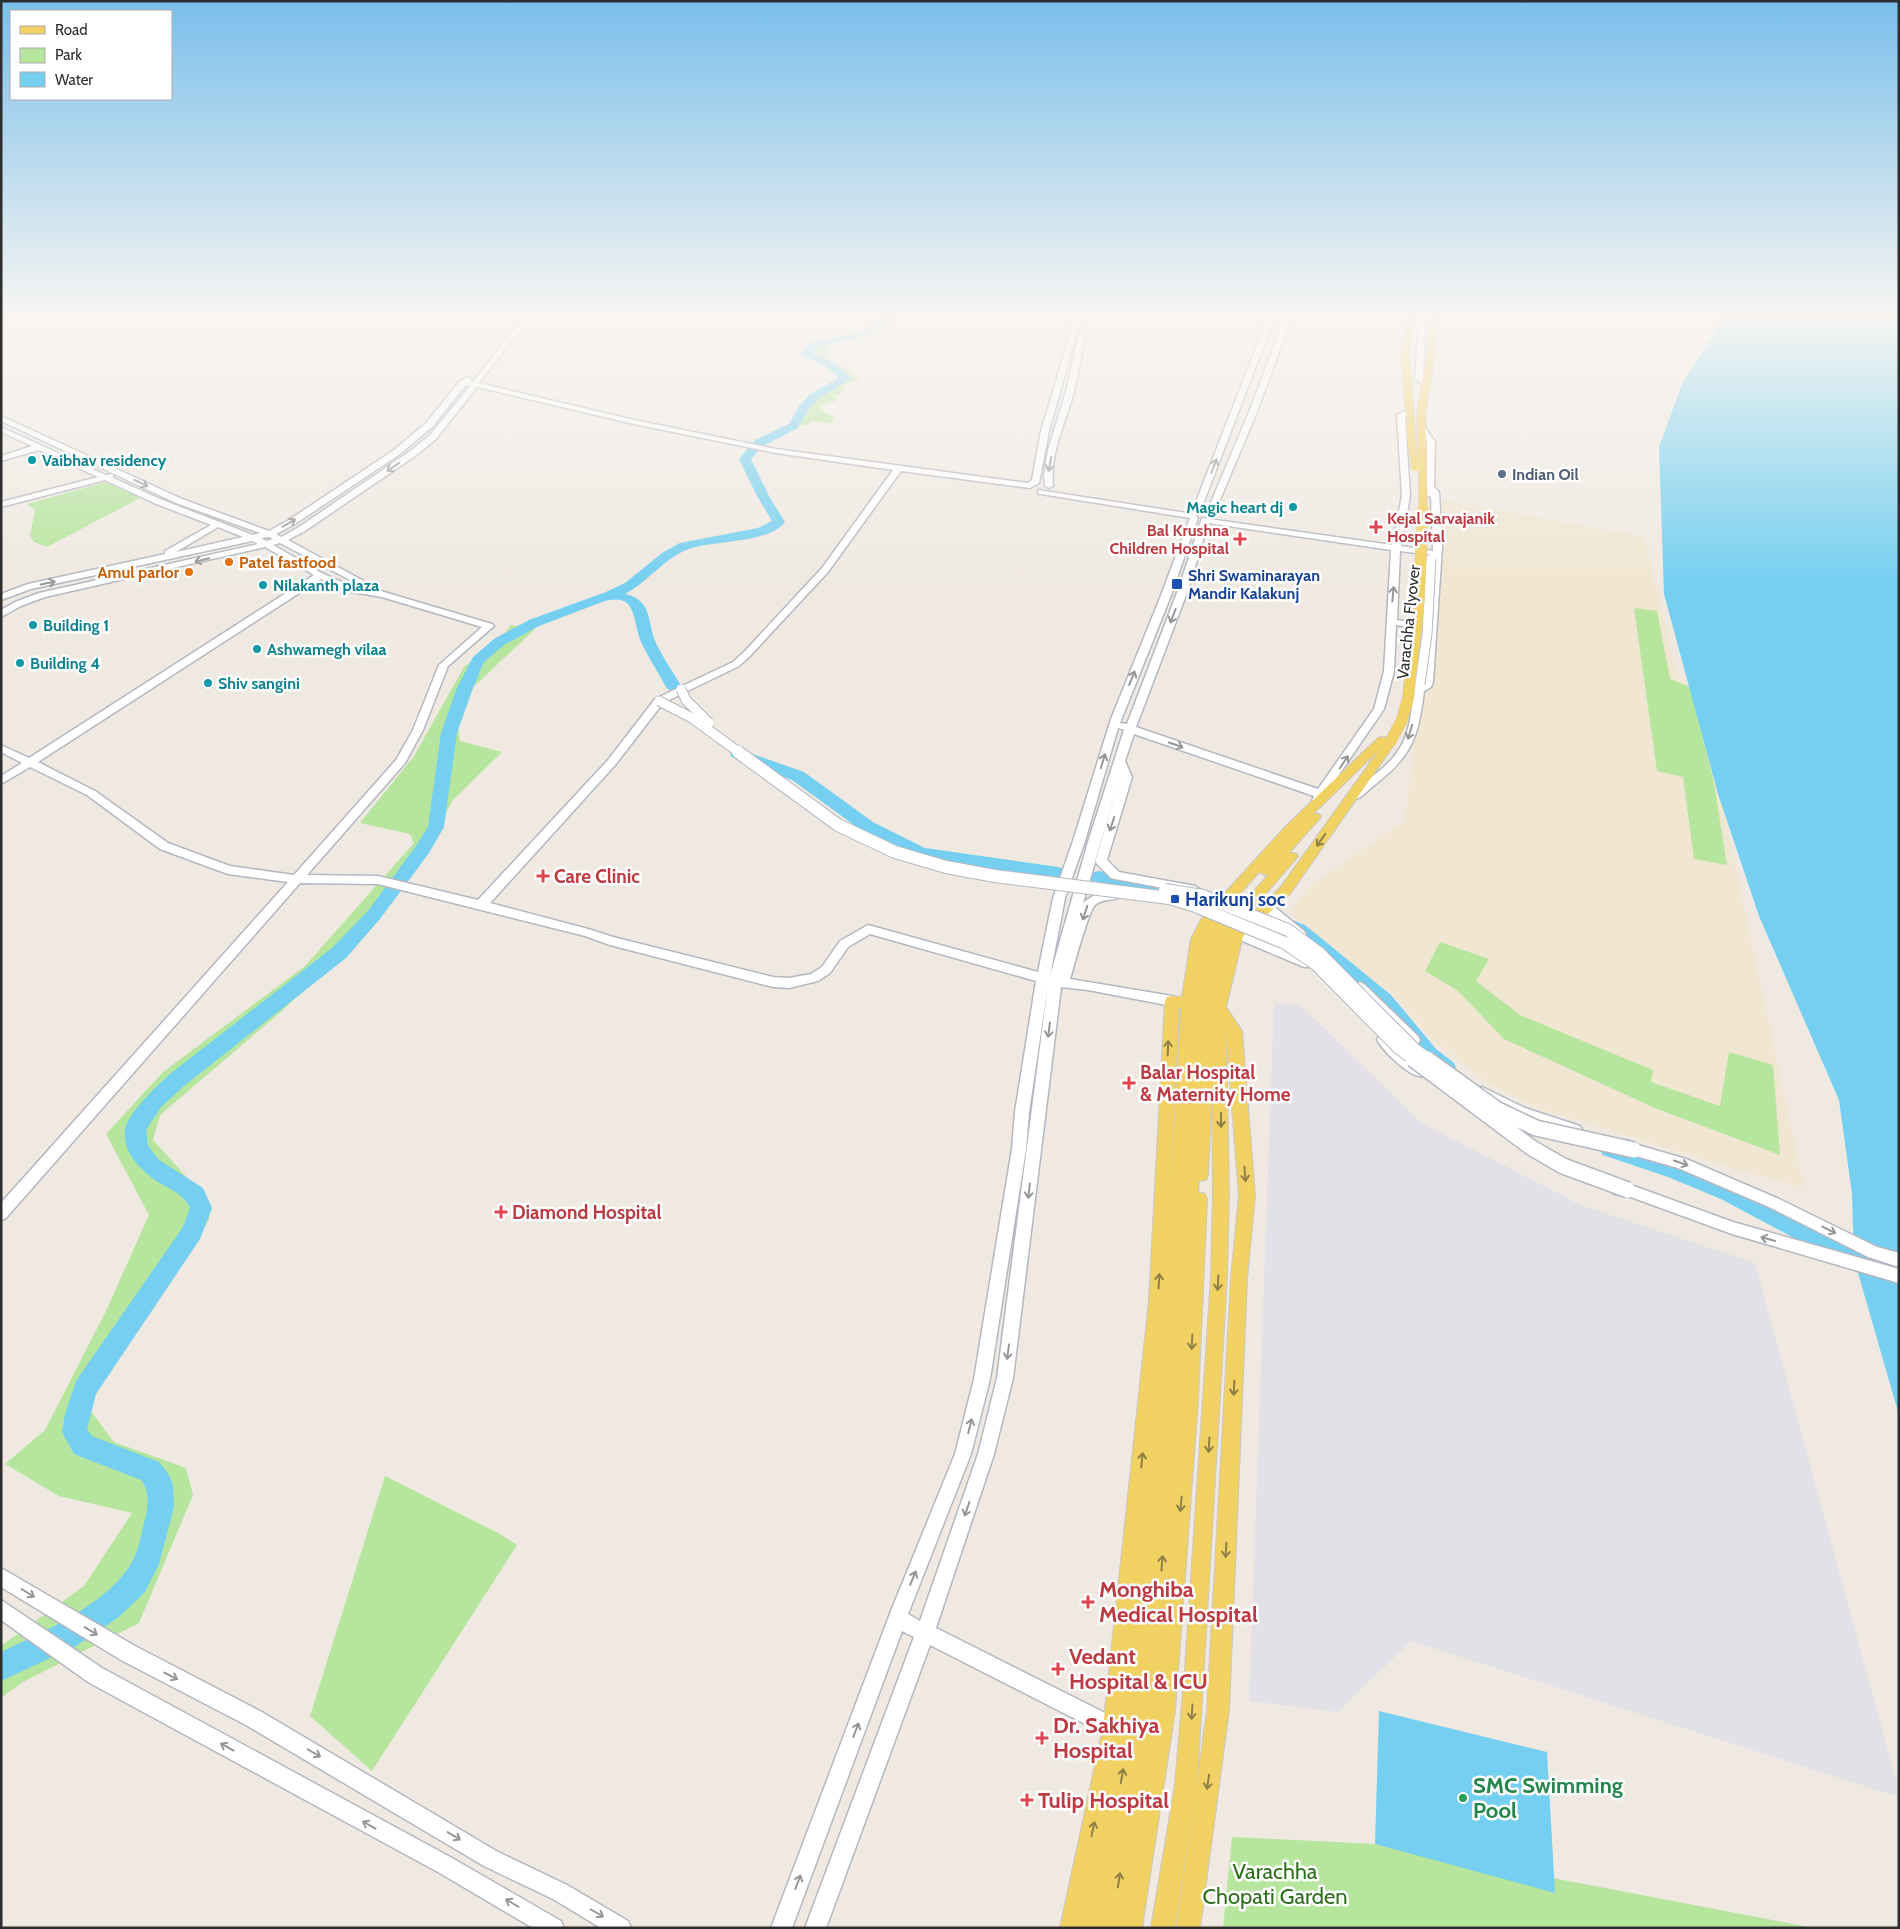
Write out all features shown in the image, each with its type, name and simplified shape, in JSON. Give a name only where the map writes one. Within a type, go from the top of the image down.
[{"type":"main road","name":"Varachha Flyover","points":[[1197,1005],[1198,939],[1206,921],[1317,801],[1400,728],[1406,712],[1415,637],[1423,532],[1424,488],[1408,404]]},
{"type":"main road","name":"Varachha Flyover","points":[[1417,442],[1421,428],[1423,404]]},
{"type":"main road","name":"Varachha Flyover","points":[[1237,934],[1285,890],[1349,800],[1386,741]]},
{"type":"main road","points":[[1096,1928],[1124,1760],[1135,1714],[1197,1005],[1214,928],[1315,817],[1317,801]]},
{"type":"main road","points":[[1112,1928],[1150,1702],[1154,1664],[1190,1201],[1197,1005],[1228,926],[1259,894],[1321,821],[1336,818]]},
{"type":"main road","points":[[1072,1928],[1114,1728],[1158,1301],[1169,1034],[1197,1005],[1237,934]]},
{"type":"main road","points":[[1130,1928],[1164,1710],[1189,1401],[1197,1005]]},
{"type":"main road","points":[[1163,1928],[1186,1785],[1219,1277],[1221,1193],[1197,1005]]},
{"type":"main road","points":[[1188,1928],[1218,1710],[1239,1279],[1247,1196],[1235,1031],[1197,1005]]},
{"type":"street","points":[[1,597],[21,589],[256,539],[270,534],[292,522],[397,452],[428,425],[446,404]]},
{"type":"street","points":[[1,614],[29,599],[267,545],[281,540],[302,529],[412,454],[432,437],[459,404]]},
{"type":"street","points":[[559,404],[776,451],[898,469],[906,473],[1042,488],[1208,517],[1396,546],[1431,554]]},
{"type":"street","points":[[1042,488],[1036,481],[1045,431],[1053,404]]},
{"type":"street","points":[[1042,488],[1047,479],[1055,440],[1066,404]]},
{"type":"street","points":[[815,1928],[926,1631],[986,1454],[1005,1378],[1057,979],[1059,898],[1115,724],[1169,587],[1194,514],[1238,404]]},
{"type":"street","points":[[781,1928],[962,1454],[982,1379],[1019,1149],[1022,1112],[1094,842],[1130,729],[1183,590],[1208,517],[1256,404]]},
{"type":"street","points":[[1115,724],[1317,801],[1379,709],[1389,671],[1396,546],[1406,496],[1401,415],[1409,411]]},
{"type":"street","points":[[1,418],[180,501],[270,534],[384,594]]},
{"type":"street","points":[[1349,800],[1386,769],[1404,749],[1415,713],[1426,634],[1431,554],[1431,442],[1421,428]]},
{"type":"street","points":[[1,429],[157,501],[256,539],[320,575],[355,590],[384,594],[489,626],[444,665],[418,730],[401,761],[1,1214]]},
{"type":"street","points":[[1,459],[39,447]]},
{"type":"street","points":[[481,905],[612,762],[659,701],[736,664],[747,654],[825,570],[898,469]]},
{"type":"street","points":[[1,505],[119,473]]},
{"type":"street","points":[[1420,687],[1427,685],[1428,682],[1438,539],[1435,492],[1430,487]]},
{"type":"street","points":[[157,560],[216,525]]},
{"type":"street","points":[[1,781],[320,575]]},
{"type":"street","points":[[1169,587],[1183,590]]},
{"type":"street","points":[[21,589],[29,599]]},
{"type":"street","points":[[1392,622],[1432,628]]},
{"type":"street","points":[[681,689],[686,700],[706,720],[845,820],[894,846],[942,860],[1058,878],[1128,884],[1203,896],[1288,930],[1319,953],[1415,1050],[1498,1110],[1536,1128],[1634,1150],[1681,1163],[1774,1203],[1873,1252],[1899,1260]]},
{"type":"street","points":[[659,701],[692,718],[838,825],[895,852],[946,867],[995,876],[1095,887],[1169,898],[1193,905],[1285,943],[1316,964],[1398,1047],[1532,1148],[1563,1166],[1732,1228],[1899,1276]]},
{"type":"street","points":[[1,748],[91,793],[164,846],[228,870],[296,880],[378,880],[481,905],[773,982],[789,983],[814,978],[826,970],[844,944],[868,929],[985,963],[1057,979],[1197,1005]]},
{"type":"street","points":[[1120,762],[1127,778],[1101,861],[1115,875],[1194,889],[1203,896]]},
{"type":"street","points":[[1057,979],[1088,906],[1094,899],[1103,895],[1116,895],[1186,907],[1193,905]]},
{"type":"street","points":[[1267,907],[1383,1008],[1417,1044],[1485,1094],[1520,1112],[1549,1123],[1617,1140],[1634,1150]]},
{"type":"street","points":[[1237,934],[1269,945],[1315,969],[1396,1053],[1528,1153],[1550,1167],[1609,1191],[1628,1190]]},
{"type":"street","points":[[1,1576],[54,1610],[128,1653],[253,1718],[491,1859],[560,1892],[621,1928]]},
{"type":"street","points":[[1,1609],[30,1627],[96,1675],[445,1865],[554,1928]]},
{"type":"street","points":[[898,1619],[926,1631],[1114,1728]]},
{"type":"shaded area","points":[[1442,499],[1644,537],[1677,675],[1697,685],[1804,1188],[1738,1170],[1539,1109],[1486,1082],[1430,1038],[1397,999],[1289,913],[1311,885],[1405,821]]},
{"type":"shaded area","points":[[1274,1003],[1300,1005],[1423,1124],[1583,1206],[1755,1263],[1899,1791],[1899,1797],[1411,1641],[1338,1712],[1249,1701]]},
{"type":"green space","points":[[812,404],[825,404],[820,409],[835,418],[831,423],[811,421],[807,426],[800,424]]},
{"type":"green space","points":[[106,482],[140,498],[47,547],[34,542],[30,536],[35,510],[27,504]]},
{"type":"green space","points":[[1634,608],[1657,611],[1670,679],[1690,687],[1714,783],[1727,865],[1694,859],[1683,777],[1657,771]]},
{"type":"green space","points":[[511,625],[535,629],[466,694],[458,727],[460,741],[502,752],[453,800],[424,852],[395,891],[345,951],[283,1010],[160,1115],[153,1140],[192,1183],[210,1208],[209,1220],[90,1394],[90,1410],[114,1442],[186,1468],[193,1495],[139,1623],[21,1683],[1,1698],[1,1646],[84,1586],[132,1513],[59,1496],[5,1464],[45,1430],[106,1311],[149,1215],[106,1134],[163,1072],[305,966],[414,843],[410,834],[360,823],[414,756],[464,667],[503,636]]},
{"type":"green space","points":[[1440,942],[1489,959],[1476,981],[1520,1015],[1653,1070],[1651,1082],[1720,1106],[1729,1052],[1773,1065],[1780,1155],[1657,1109],[1504,1039],[1458,991],[1425,971]]},
{"type":"green space","points":[[385,1476],[498,1533],[517,1545],[372,1771],[310,1716]]},
{"type":"green space","name":"Varachha Chopati Garden","points":[[1232,1837],[1375,1844],[1814,1928],[1223,1928]]},
{"type":"water","points":[[1675,404],[1899,404],[1899,1415],[1854,1259],[1852,1194],[1839,1100],[1759,916],[1718,794],[1664,594],[1659,447]]},
{"type":"water","name":"SMC Swimming Pool","points":[[1379,1711],[1547,1752],[1555,1893],[1375,1844]]},
{"type":"waterway","points":[[611,595],[630,586],[667,556],[685,546],[762,531],[779,522],[763,496],[745,459],[759,443],[794,426],[806,404]]},
{"type":"waterway","points":[[1,1667],[66,1636],[109,1607],[135,1582],[146,1564],[161,1507],[160,1484],[150,1471],[83,1445],[74,1432],[77,1414],[85,1389],[192,1232],[201,1208],[195,1194],[151,1166],[138,1149],[135,1129],[154,1101],[177,1080],[339,953],[374,915],[423,849],[436,827],[449,733],[465,688],[478,660],[499,642],[534,623],[611,595]]},
{"type":"waterway","points":[[611,595],[626,598],[635,603],[642,614],[648,641],[674,687]]},
{"type":"waterway","points":[[738,754],[798,776],[867,826],[892,840],[922,853],[1058,873]]},
{"type":"waterway","points":[[1098,877],[1154,885]]},
{"type":"waterway","points":[[1284,923],[1299,930],[1384,1000],[1429,1054],[1446,1067]]},
{"type":"waterway","points":[[1610,1149],[1675,1170],[1729,1193],[1854,1259]]},
{"type":"place","name":"Vaibhav residency","points":[[32,460]]},
{"type":"place","name":"Indian Oil","points":[[1502,474]]},
{"type":"place","name":"Magic heart dj","points":[[1293,507]]},
{"type":"place","name":"Kejal Sarvajanik Hospital","points":[[1376,527]]},
{"type":"place","name":"Bal Krushna Children Hospital","points":[[1240,539]]},
{"type":"place","name":"Patel fastfood","points":[[229,562]]},
{"type":"place","name":"Amul parlor","points":[[189,572]]},
{"type":"place","name":"Shri Swaminarayan Mandir Kalakunj","points":[[1177,584]]},
{"type":"place","name":"Nilakanth plaza","points":[[263,585]]},
{"type":"place","name":"Building 1","points":[[33,625]]},
{"type":"place","name":"Ashwamegh vilaa","points":[[257,649]]},
{"type":"place","name":"Building 4","points":[[20,663]]},
{"type":"place","name":"Shiv sangini","points":[[208,683]]},
{"type":"place","name":"Care Clinic","points":[[543,876]]},
{"type":"place","name":"Harikunj soc","points":[[1175,899]]},
{"type":"place","name":"Balar Hospital & Maternity Home","points":[[1129,1083]]},
{"type":"place","name":"Diamond Hospital","points":[[501,1212]]},
{"type":"place","name":"Monghiba Medical Hospital","points":[[1088,1602]]},
{"type":"place","name":"Vedant Hospital & ICU","points":[[1058,1669]]},
{"type":"place","name":"Dr. Sakhiya Hospital","points":[[1042,1738]]},
{"type":"place","name":"SMC Swimming Pool","points":[[1463,1798]]},
{"type":"place","name":"Tulip Hospital","points":[[1027,1800]]}]
